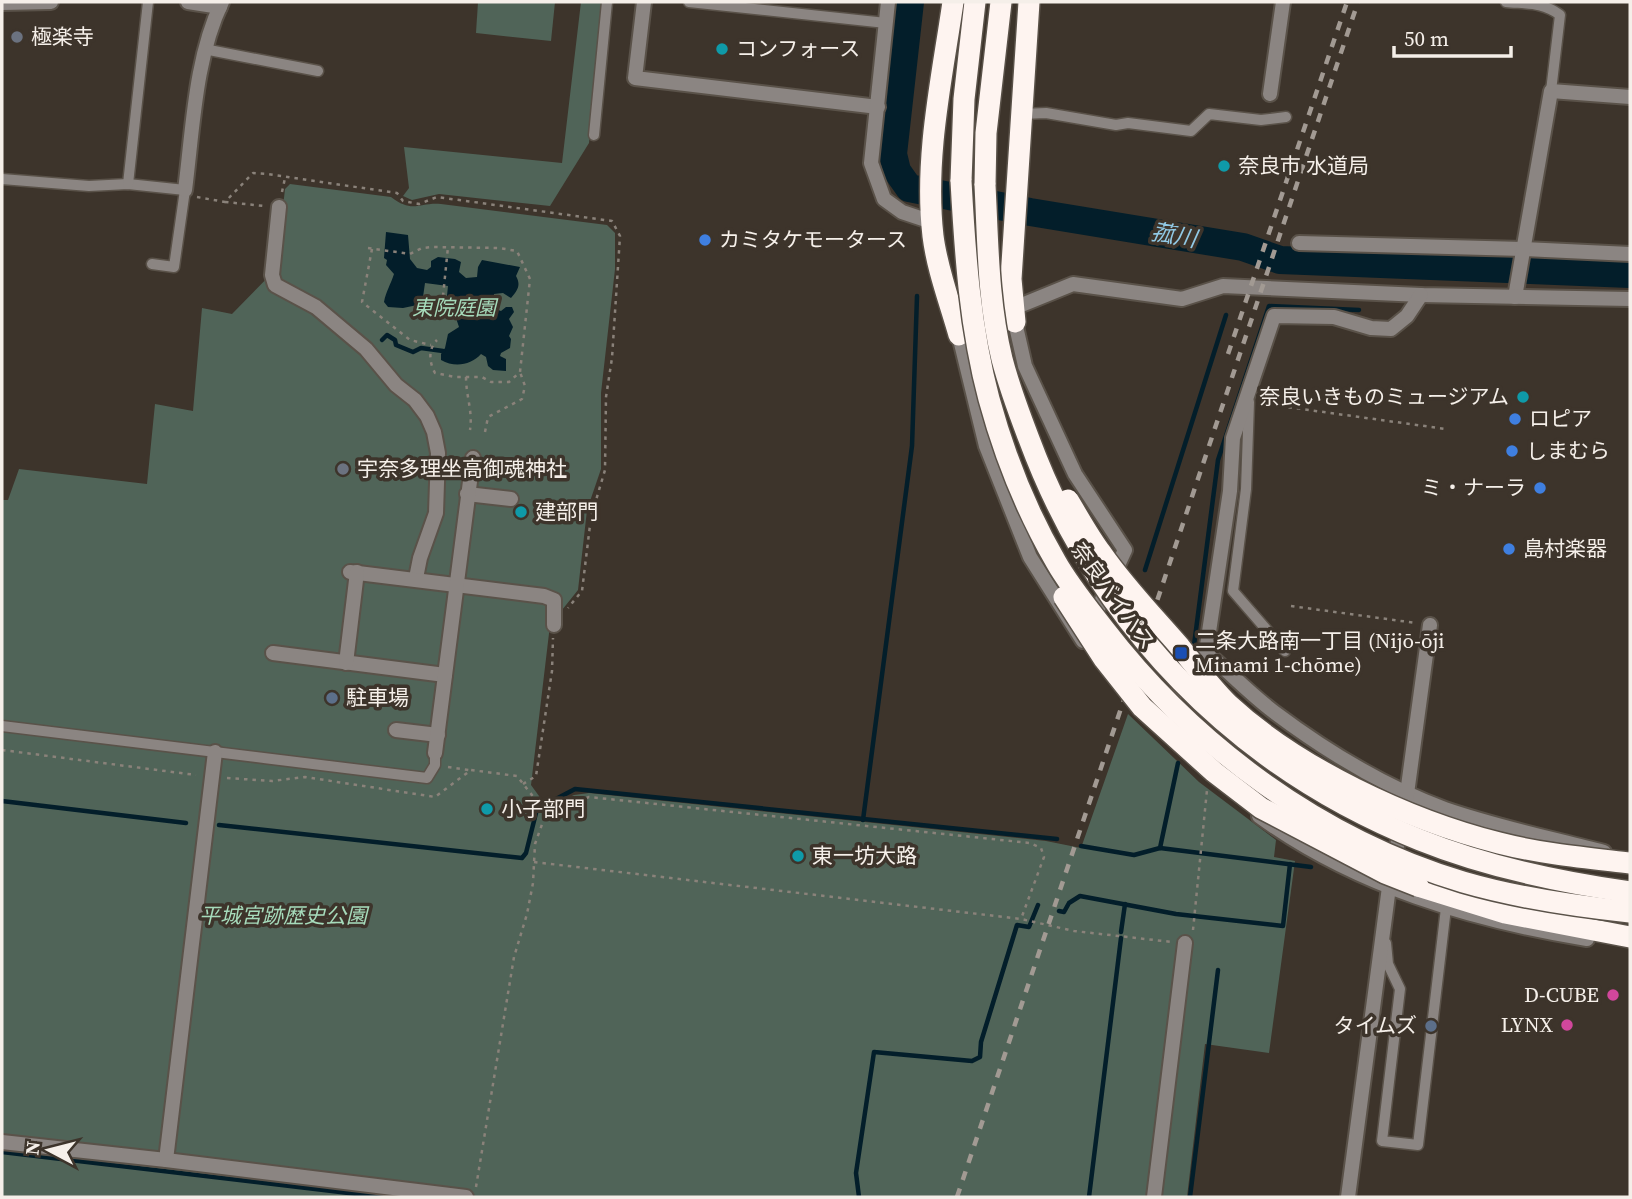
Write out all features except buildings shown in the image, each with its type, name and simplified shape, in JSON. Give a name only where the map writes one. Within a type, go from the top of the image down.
[{"type":"highway","points":[[953,2],[933,142],[931,217],[933,239],[959,335]]},
{"type":"highway","name":"奈良バイパス","points":[[975,2],[964,99],[961,181],[969,299],[989,398],[1007,454],[1056,562],[1082,600],[1155,691],[1188,723],[1241,767],[1307,811],[1367,844],[1448,876],[1520,897],[1630,912]]},
{"type":"highway","name":"奈良バイパス","points":[[1001,2],[986,133],[985,185],[992,303],[1002,358],[1015,402],[1051,495],[1081,553],[1118,608],[1150,649],[1188,690],[1242,738],[1296,776],[1359,813],[1420,840],[1521,872],[1577,885],[1630,892]]},
{"type":"highway","points":[[1015,315],[1011,279],[1029,2]]},
{"type":"highway","points":[[1007,454],[1018,506],[1032,544],[1104,659],[1142,707],[1214,772],[1261,808],[1385,873],[1505,913],[1630,939]]},
{"type":"highway","points":[[1035,457],[1065,496],[1102,555],[1205,681],[1268,735],[1307,761],[1399,809],[1460,832],[1501,844],[1549,853],[1630,862]]},
{"type":"street","points":[[2,4],[51,2]]},
{"type":"street","points":[[185,190],[204,49],[221,4],[188,2]]},
{"type":"street","points":[[643,2],[635,78],[878,107]]},
{"type":"street","points":[[888,2],[872,163],[884,199],[902,212],[931,217]]},
{"type":"street","points":[[1270,94],[1283,2]]},
{"type":"street","points":[[1515,297],[1551,92],[1630,97]]},
{"type":"street","points":[[279,207],[272,275],[275,285],[316,307],[366,349],[396,385],[415,400],[427,416],[434,432],[438,453],[436,513],[419,558],[416,578]]},
{"type":"street","points":[[1300,243],[1630,254]]},
{"type":"street","points":[[1015,315],[1025,366],[1075,474],[1125,550],[1083,641],[1030,557],[986,446],[959,335],[1015,315],[1073,284],[1182,299],[1223,286],[1421,295],[1630,299]]},
{"type":"street","points":[[1421,295],[1407,316],[1391,329],[1371,328],[1334,317],[1274,316],[1233,438],[1230,491],[1206,652],[1151,728],[1209,780],[1273,826],[1342,866],[1389,887],[1446,908],[1525,929],[1609,942],[1630,939]]},
{"type":"street","points":[[435,759],[473,458]]},
{"type":"street","points":[[467,494],[511,499]]},
{"type":"street","points":[[346,663],[354,572],[544,596],[554,600],[554,625]]},
{"type":"street","points":[[1348,1197],[1389,887],[1407,792],[1426,624]]},
{"type":"street","points":[[1206,652],[1272,711],[1315,741],[1407,792],[1443,808],[1509,830],[1620,856],[1630,862]]},
{"type":"street","points":[[273,653],[445,675]]},
{"type":"street","points":[[396,730],[438,735]]},
{"type":"street","points":[[166,1160],[215,752]]},
{"type":"street","points":[[1154,1197],[1185,943]]},
{"type":"street","points":[[2,1142],[466,1197]]},
{"type":"lane","points":[[128,184],[148,2]]},
{"type":"lane","points":[[594,135],[607,2]]},
{"type":"lane","points":[[688,2],[745,5],[886,23]]},
{"type":"lane","points":[[1506,2],[1532,2],[1560,15],[1551,92]]},
{"type":"lane","points":[[204,49],[318,71]]},
{"type":"lane","points":[[1020,114],[1046,113],[1116,125],[1128,123],[1191,131],[1209,114],[1261,120],[1286,117]]},
{"type":"lane","points":[[2,178],[89,186],[128,184],[185,190],[174,267],[152,264]]},
{"type":"lane","points":[[1248,391],[1246,489],[1233,591],[1285,651]]},
{"type":"lane","points":[[2,726],[427,778],[435,759]]},
{"type":"lane","points":[[1385,925],[1388,964],[1400,989],[1382,1140],[1418,1145],[1446,908]]},
{"type":"path","points":[[225,202],[253,173],[397,193],[403,201],[419,204],[437,197],[612,221],[620,236],[612,358],[606,397],[605,470],[591,517],[582,592],[554,625],[552,671],[536,776],[523,784]]},
{"type":"path","points":[[185,190],[196,197],[279,207]]},
{"type":"path","points":[[443,296],[448,247]]},
{"type":"path","points":[[432,349],[410,340],[362,302],[370,249],[410,254],[422,248],[448,247],[517,251],[530,279],[520,372],[525,386],[522,399],[488,417],[485,432]]},
{"type":"path","points":[[437,340],[432,349],[430,364],[435,373],[482,377],[491,382],[509,382],[520,372]]},
{"type":"path","points":[[467,377],[466,395],[472,416],[470,430]]},
{"type":"path","points":[[1280,406],[1446,429]]},
{"type":"path","points":[[1291,606],[1426,624]]},
{"type":"path","points":[[2,750],[211,777],[272,781],[305,777],[435,797],[471,770]]},
{"type":"path","points":[[435,759],[471,770],[517,776],[545,811]]},
{"type":"path","points":[[1193,923],[1209,780]]},
{"type":"path","points":[[545,811],[589,797],[1030,843],[1041,848],[1044,857],[1021,919]]},
{"type":"path","points":[[475,1197],[514,957],[527,914],[535,844],[545,811]]},
{"type":"path","points":[[534,862],[1021,919],[1074,931],[1185,943]]},
{"type":"green space","points":[[478,2],[555,2],[551,41],[476,33]]},
{"type":"green space","points":[[581,2],[603,2],[589,143],[550,206],[439,194],[412,200],[403,196],[409,188],[404,147],[562,163]]},
{"type":"green space","name":"平城宮跡歴史公園","points":[[290,184],[391,197],[411,206],[441,204],[607,225],[615,233],[615,269],[601,393],[601,469],[587,510],[578,590],[550,625],[531,785],[547,807],[574,795],[589,793],[1046,841],[1081,848],[1128,714],[1199,782],[1276,840],[1274,857],[1295,861],[1269,1053],[1205,1044],[1187,1197],[2,1197],[2,500],[8,500],[19,469],[147,484],[155,404],[193,411],[202,308],[232,314],[276,269],[285,189]]},
{"type":"water","points":[[386,232],[408,235],[410,259],[417,268],[427,270],[431,267],[431,261],[438,257],[461,262],[459,272],[466,278],[477,277],[482,260],[520,267],[516,276],[518,287],[511,298],[503,293],[494,294],[493,308],[501,311],[512,307],[514,312],[509,319],[513,327],[509,336],[510,348],[500,356],[506,359],[506,371],[493,370],[488,366],[486,357],[481,354],[463,364],[441,360],[448,334],[459,327],[456,318],[461,317],[465,309],[463,304],[458,305],[460,309],[455,314],[451,313],[446,305],[448,286],[425,283],[422,304],[403,308],[388,307],[384,302],[394,274],[384,258]]},
{"type":"waterway","name":"菰川","points":[[910,2],[893,154],[897,171],[909,188],[1030,212],[1243,247],[1280,260],[1630,274]]},
{"type":"waterway","points":[[863,820],[912,446],[917,296]]},
{"type":"waterway","points":[[1193,653],[1218,460],[1269,306],[1359,310]]},
{"type":"waterway","points":[[1145,570],[1226,315]]},
{"type":"waterway","points":[[382,340],[387,335],[395,340],[396,345],[413,352],[421,348],[443,351]]},
{"type":"waterway","points":[[1160,848],[1178,763]]},
{"type":"waterway","points":[[219,825],[522,858],[526,853],[537,809],[575,789],[1057,839]]},
{"type":"waterway","points":[[2,801],[186,823]]},
{"type":"waterway","points":[[1081,846],[1134,855],[1160,848],[1311,867]]},
{"type":"waterway","points":[[1059,911],[1064,912],[1069,903],[1080,896],[1176,914],[1283,926],[1290,864]]},
{"type":"waterway","points":[[1121,932],[1125,904]]},
{"type":"waterway","points":[[859,1197],[856,1173],[874,1052],[972,1061],[980,1057],[981,1042],[1017,925],[1029,927],[1038,905]]},
{"type":"waterway","points":[[1089,1197],[1121,938]]},
{"type":"waterway","points":[[1190,1197],[1218,970]]},
{"type":"waterway","points":[[2,1152],[382,1197]]},
{"type":"railway","points":[[1228,354],[1347,2]]},
{"type":"railway","points":[[957,1197],[1358,2]]},
{"type":"place","name":"極楽寺","points":[[17,37]]},
{"type":"place","name":"コンフォース","points":[[722,49]]},
{"type":"place","name":"奈良市 水道局","points":[[1224,166]]},
{"type":"place","name":"カミタケモータース","points":[[705,240]]},
{"type":"place","name":"奈良いきものミュージアム","points":[[1523,397]]},
{"type":"place","name":"ロピア","points":[[1515,419]]},
{"type":"place","name":"しまむら","points":[[1512,451]]},
{"type":"place","name":"宇奈多理坐高御魂神社","points":[[343,469]]},
{"type":"place","name":"ミ・ナーラ","points":[[1540,488]]},
{"type":"place","name":"建部門","points":[[521,512]]},
{"type":"place","name":"島村楽器","points":[[1509,549]]},
{"type":"place","name":"二条大路南一丁目 (Nijō-ōji Minami 1-chōme)","points":[[1181,653]]},
{"type":"place","name":"駐車場","points":[[332,698]]},
{"type":"place","name":"小子部門","points":[[487,809]]},
{"type":"place","name":"東一坊大路","points":[[798,856]]},
{"type":"place","name":"D-CUBE","points":[[1613,995]]},
{"type":"place","name":"LYNX","points":[[1567,1025]]},
{"type":"place","name":"タイムズ","points":[[1431,1026]]},
{"type":"park label","name":"東院庭園","points":[[454,308]]}]
